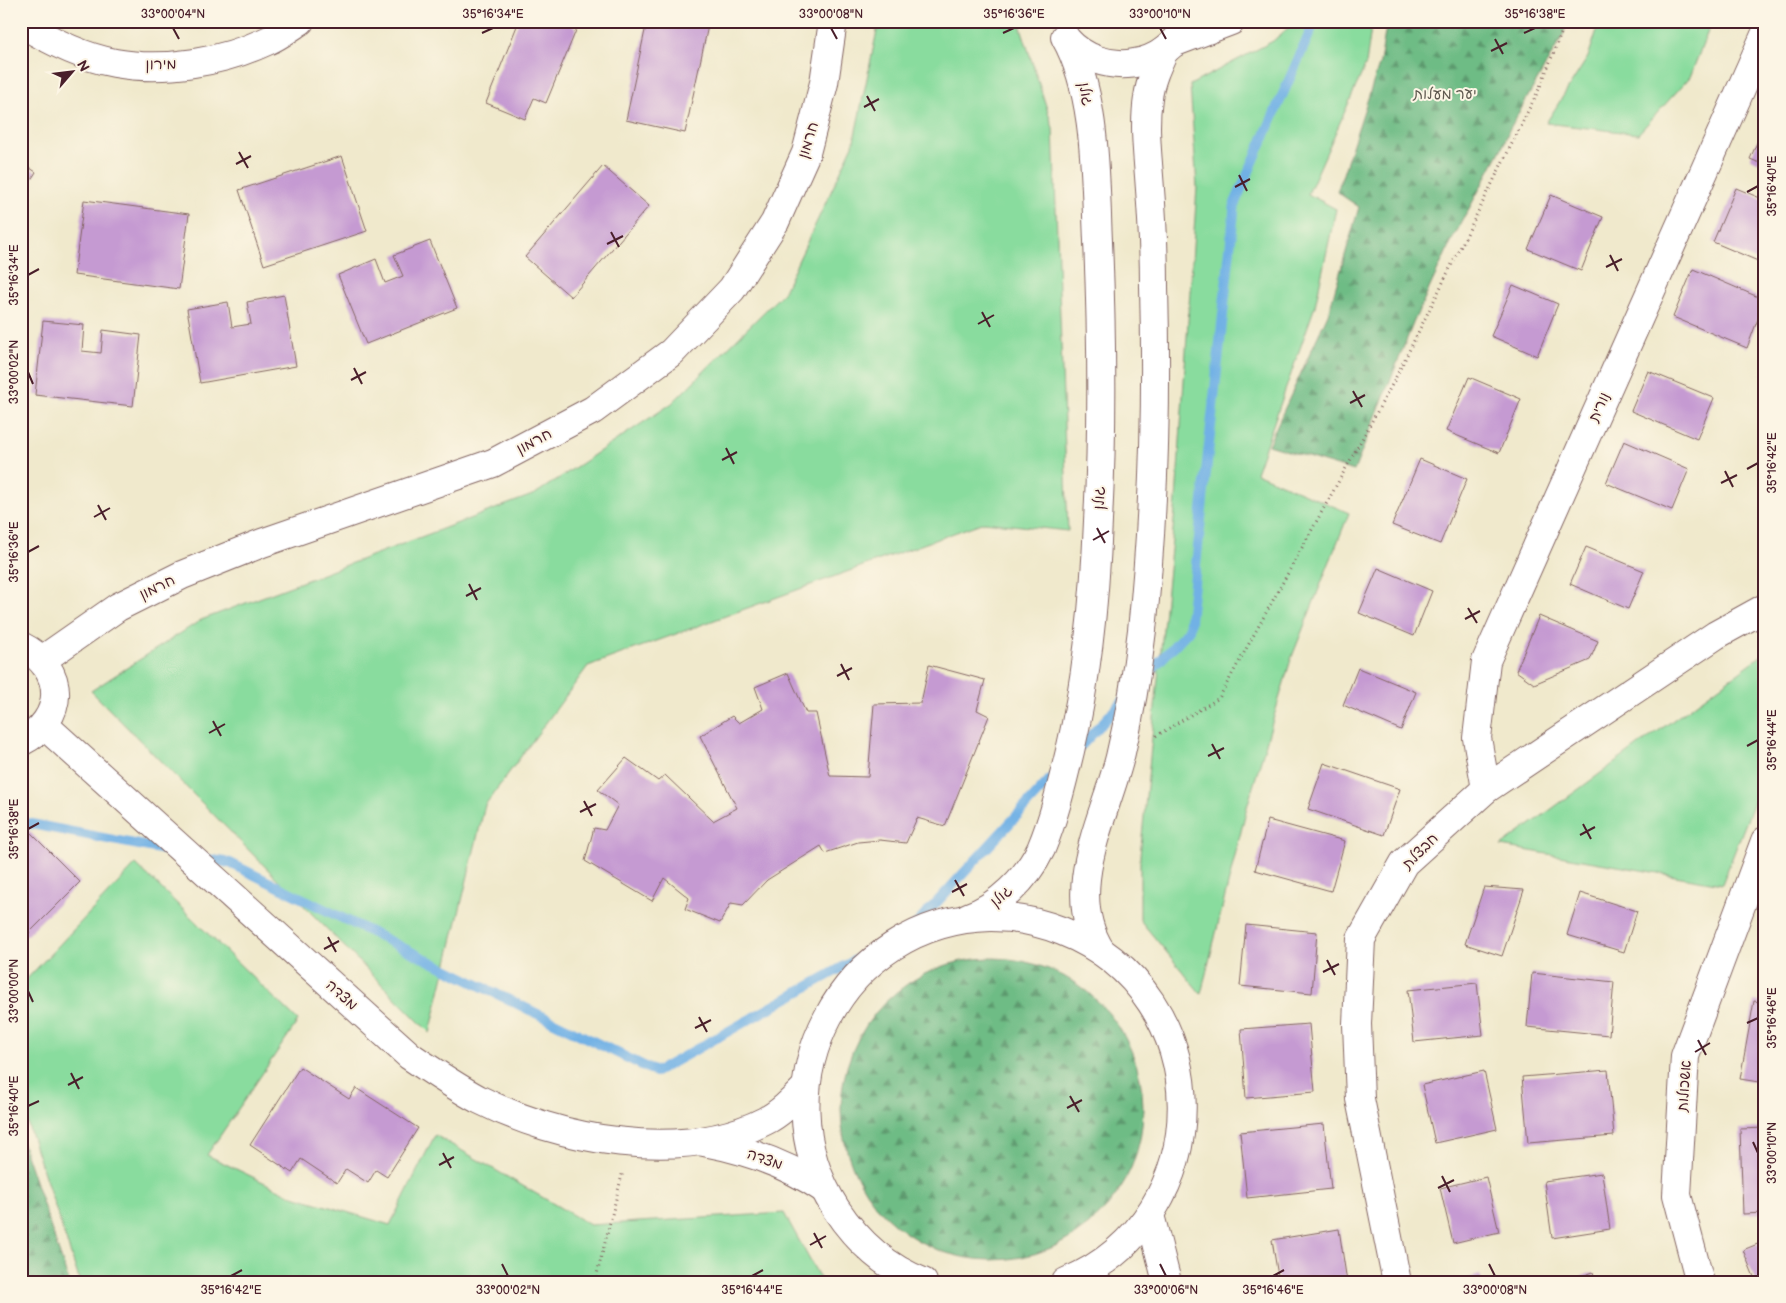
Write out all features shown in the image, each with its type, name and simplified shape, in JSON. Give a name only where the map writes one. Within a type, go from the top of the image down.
[{"type":"street","name":"מירון","points":[[21,24],[63,47],[115,63],[168,66],[218,58],[267,41],[300,21]]},
{"type":"street","name":"חרמון","points":[[32,653],[182,575],[262,543],[493,463],[593,410],[672,352],[732,289],[776,222],[806,153],[824,83],[833,21]]},
{"type":"street","points":[[1061,29],[1081,52],[1100,62],[1133,64],[1144,62],[1174,38],[1231,21]]},
{"type":"street","name":"גולן","points":[[962,919],[982,912],[1003,896],[1022,877],[1040,849],[1061,789],[1076,727],[1091,632],[1101,441],[1100,278],[1089,114],[1081,71],[1061,29]]},
{"type":"street","name":"נורית","points":[[1486,788],[1477,738],[1486,661],[1765,35]]},
{"type":"street","points":[[1101,951],[1092,937],[1086,906],[1088,859],[1119,758],[1138,664],[1147,569],[1155,314],[1146,121],[1151,82],[1174,38]]},
{"type":"street","name":"חבצלת","points":[[1397,1282],[1360,1098],[1357,1024],[1361,940],[1404,863],[1486,788],[1716,634],[1765,608]]},
{"type":"street","points":[[21,742],[33,736],[44,725],[54,704],[54,680],[32,653]]},
{"type":"street","name":"מצדה","points":[[44,725],[410,1056],[479,1099],[515,1115],[552,1127],[630,1142],[670,1145],[700,1142],[766,1121],[789,1104],[806,1087]]},
{"type":"street","name":"אשכולות","points":[[1700,1282],[1677,1196],[1685,1056],[1765,842]]},
{"type":"street","points":[[923,1282],[886,1262],[864,1244],[844,1221],[824,1189],[815,1167],[808,1138],[805,1108],[806,1087],[813,1051],[823,1024],[838,998],[856,976],[879,956],[904,939],[933,927],[962,919],[991,917],[1020,919],[1067,933],[1101,951],[1124,970],[1144,992],[1161,1018],[1173,1046],[1180,1076],[1183,1105],[1181,1134],[1175,1162],[1164,1190],[1150,1215],[1132,1238],[1109,1258],[1083,1275],[1066,1282]]},
{"type":"street","name":"מצדה","points":[[700,1142],[731,1147],[785,1166],[824,1189]]},
{"type":"street","points":[[1150,1215],[1167,1282]]},
{"type":"path","points":[[1119,758],[1219,698],[1394,382],[1540,87],[1566,21]]},
{"type":"path","points":[[596,1282],[630,1142]]},
{"type":"green space","points":[[103,21],[198,21],[162,26],[127,26]]},
{"type":"green space","points":[[879,21],[1019,21],[1053,128],[1068,531],[984,522],[588,666],[485,805],[430,1033],[91,691],[201,620],[535,494],[671,404],[783,293],[853,145]]},
{"type":"green space","points":[[1296,21],[1372,21],[1366,64],[1308,194],[1336,209],[1315,306],[1256,473],[1349,513],[1291,659],[1247,807],[1201,994],[1140,920],[1140,856],[1176,500],[1197,187],[1190,85],[1273,41]]},
{"type":"green space","name":"יער מעלות","points":[[1387,21],[1568,21],[1563,35],[1509,130],[1504,144],[1451,242],[1414,321],[1354,471],[1268,445],[1328,314],[1359,207],[1337,192],[1380,62]]},
{"type":"green space","points":[[1600,21],[1712,21],[1690,77],[1638,134],[1546,123],[1588,57]]},
{"type":"green space","points":[[1765,653],[1765,774],[1722,884],[1501,846]]},
{"type":"green space","points":[[136,864],[298,1021],[207,1155],[290,1195],[390,1225],[435,1135],[590,1225],[784,1213],[822,1282],[80,1282],[21,1104],[21,985]]},
{"type":"green space","points":[[992,958],[1021,961],[1050,970],[1076,984],[1099,1002],[1117,1025],[1131,1051],[1140,1080],[1143,1109],[1140,1138],[1131,1167],[1117,1193],[1099,1216],[1076,1234],[1050,1248],[1021,1257],[992,1260],[963,1257],[934,1248],[908,1234],[885,1216],[867,1193],[853,1167],[844,1138],[841,1109],[844,1080],[853,1051],[867,1025],[885,1002],[908,984],[934,970],[963,961]]},
{"type":"green space","points":[[21,1139],[69,1282],[21,1282]]},
{"type":"building","points":[[519,21],[560,21],[577,28],[546,103],[534,98],[525,119],[486,103]]},
{"type":"building","points":[[647,21],[709,21],[685,133],[626,120]]},
{"type":"building","points":[[1765,124],[1765,165],[1750,159]]},
{"type":"building","points":[[342,156],[367,231],[264,265],[239,190]]},
{"type":"building","points":[[21,162],[36,172],[21,195]]},
{"type":"building","points":[[603,166],[649,206],[571,297],[525,257]]},
{"type":"building","points":[[1736,188],[1765,200],[1765,264],[1713,242]]},
{"type":"building","points":[[1551,195],[1603,217],[1581,271],[1528,249]]},
{"type":"building","points":[[84,200],[189,214],[179,289],[74,275]]},
{"type":"building","points":[[430,241],[457,308],[366,344],[338,275],[376,259],[385,283],[403,276],[394,255]]},
{"type":"building","points":[[1693,269],[1765,300],[1747,348],[1673,317]]},
{"type":"building","points":[[1513,285],[1558,304],[1537,356],[1491,336]]},
{"type":"building","points":[[284,295],[296,366],[200,383],[187,309],[228,302],[232,327],[251,324],[247,302]]},
{"type":"building","points":[[43,321],[84,325],[82,351],[101,353],[103,330],[141,335],[133,406],[35,395]]},
{"type":"building","points":[[1648,371],[1714,398],[1697,439],[1631,411]]},
{"type":"building","points":[[1469,377],[1521,399],[1499,453],[1446,431]]},
{"type":"building","points":[[1624,441],[1689,469],[1672,510],[1606,483]]},
{"type":"building","points":[[1420,459],[1467,479],[1440,544],[1392,525]]},
{"type":"building","points":[[1586,547],[1644,571],[1628,609],[1570,584]]},
{"type":"building","points":[[1378,568],[1432,591],[1414,636],[1359,613]]},
{"type":"building","points":[[1539,616],[1598,641],[1590,660],[1534,684],[1516,671]]},
{"type":"building","points":[[929,665],[985,680],[977,710],[989,716],[945,826],[917,818],[906,843],[880,840],[858,842],[825,853],[821,846],[767,880],[743,905],[731,903],[720,923],[685,909],[689,898],[664,878],[652,901],[585,861],[594,828],[605,830],[618,805],[598,790],[626,758],[658,781],[665,775],[713,821],[737,808],[700,736],[732,716],[739,723],[763,709],[755,687],[788,673],[806,713],[816,713],[830,776],[868,777],[874,704],[921,703]]},
{"type":"building","points":[[1358,668],[1416,692],[1401,730],[1343,705]]},
{"type":"building","points":[[1324,763],[1400,789],[1384,835],[1308,809]]},
{"type":"building","points":[[1268,820],[1345,841],[1331,891],[1255,870]]},
{"type":"building","points":[[21,823],[80,882],[21,941]]},
{"type":"building","points":[[1484,887],[1524,890],[1502,956],[1465,944]]},
{"type":"building","points":[[1580,893],[1637,911],[1624,952],[1567,935]]},
{"type":"building","points":[[1246,925],[1317,932],[1312,993],[1240,986]]},
{"type":"building","points":[[1532,973],[1614,982],[1609,1035],[1527,1027]]},
{"type":"building","points":[[1477,983],[1483,1035],[1414,1042],[1408,990]]},
{"type":"building","points":[[1754,1001],[1765,1003],[1765,1083],[1740,1079]]},
{"type":"building","points":[[1309,1024],[1315,1092],[1246,1098],[1241,1029]]},
{"type":"building","points":[[300,1067],[349,1099],[356,1088],[418,1128],[387,1177],[376,1170],[368,1183],[346,1169],[337,1183],[301,1159],[292,1173],[250,1145]]},
{"type":"building","points":[[1608,1070],[1614,1136],[1528,1143],[1522,1077]]},
{"type":"building","points":[[1484,1071],[1497,1129],[1435,1143],[1422,1085]]},
{"type":"building","points":[[1324,1124],[1331,1189],[1247,1198],[1240,1132]]},
{"type":"building","points":[[1765,1128],[1765,1213],[1743,1214],[1740,1129]]},
{"type":"building","points":[[1602,1173],[1610,1229],[1552,1238],[1544,1181]]},
{"type":"building","points":[[1486,1177],[1499,1232],[1453,1243],[1440,1188]]},
{"type":"building","points":[[1339,1229],[1347,1282],[1279,1282],[1272,1240]]},
{"type":"building","points":[[1765,1241],[1765,1282],[1756,1282],[1743,1250]]},
{"type":"building","points":[[1593,1272],[1596,1282],[1568,1282]]},
{"type":"building","points":[[1480,1275],[1482,1282],[1458,1282],[1458,1281]]},
{"type":"waterway","points":[[1141,681],[1189,630],[1235,203],[1315,21]]},
{"type":"waterway","points":[[1078,749],[1125,699]]},
{"type":"waterway","points":[[914,927],[1057,772]]},
{"type":"waterway","points":[[21,822],[175,852]]},
{"type":"waterway","points":[[201,858],[230,863],[656,1072],[864,955]]}]
